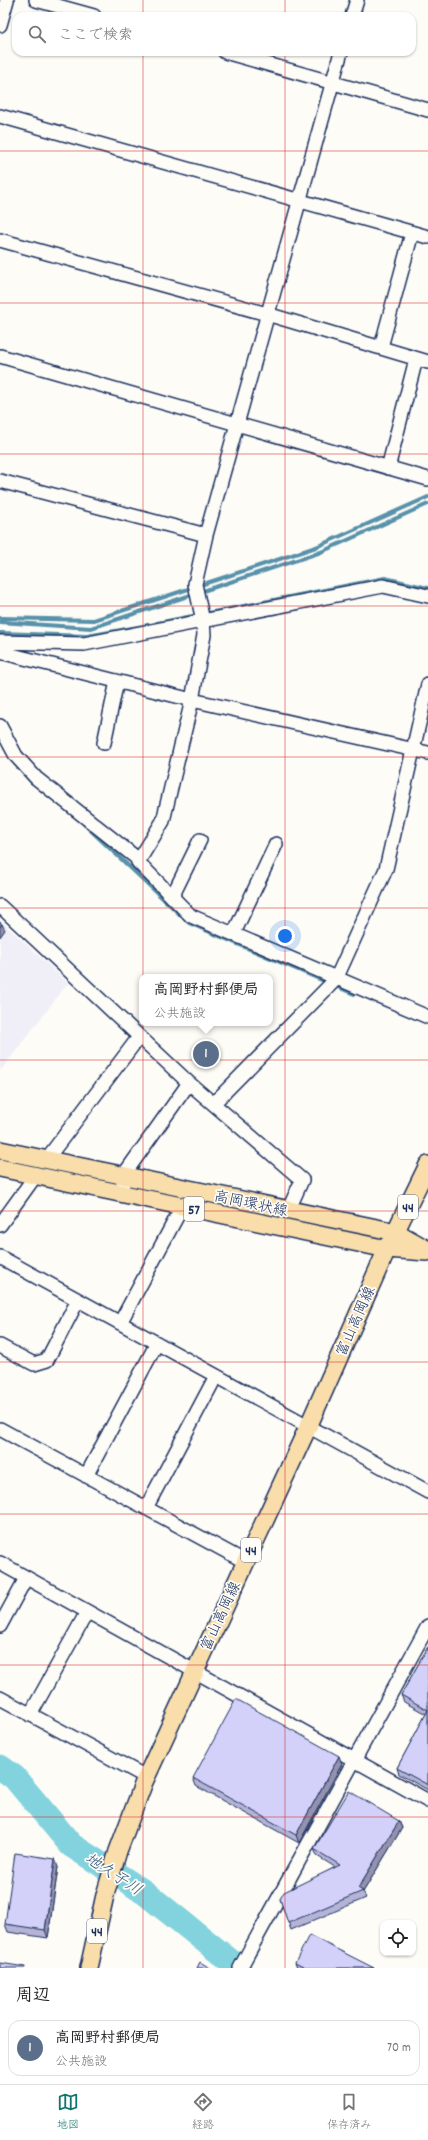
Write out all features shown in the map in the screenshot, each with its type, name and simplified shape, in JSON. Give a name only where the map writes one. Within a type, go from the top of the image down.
[{"type":"main road","name":"高岡環状線","points":[[0,1150],[288,1211],[396,1232],[428,1251]]},
{"type":"main road","name":"富山高岡線","points":[[90,1968],[105,1895],[118,1851],[146,1777],[428,1165]]},
{"type":"main road","name":"高岡環状線","points":[[0,1168],[388,1249],[428,1251]]},
{"type":"street","points":[[0,25],[7,0]]},
{"type":"street","points":[[36,0],[80,12]]},
{"type":"street","points":[[353,12],[357,0]]},
{"type":"street","points":[[240,56],[332,81],[428,110]]},
{"type":"street","points":[[139,860],[163,821],[192,700],[204,635],[201,611],[195,584],[206,535],[340,56]]},
{"type":"street","points":[[0,116],[428,237]]},
{"type":"street","points":[[381,347],[412,233]]},
{"type":"street","points":[[0,240],[267,314],[381,347],[422,361],[388,468]]},
{"type":"street","points":[[0,356],[428,479]]},
{"type":"street","points":[[0,481],[206,535]]},
{"type":"street","points":[[0,642],[84,644],[201,611],[383,586],[428,596]]},
{"type":"street","points":[[0,652],[192,700],[428,753]]},
{"type":"street","points":[[104,743],[116,682]]},
{"type":"street","points":[[214,1103],[333,983],[386,869],[428,684]]},
{"type":"street","points":[[0,726],[16,756],[36,778],[139,860],[138,862],[191,916],[234,933],[333,983],[428,1017]]},
{"type":"street","points":[[172,897],[200,840]]},
{"type":"street","points":[[234,933],[276,844]]},
{"type":"street","points":[[0,906],[58,970],[140,1037],[189,1083],[302,1180],[288,1211]]},
{"type":"street","points":[[46,1160],[140,1037]]},
{"type":"street","points":[[122,1194],[124,1176],[189,1083]]},
{"type":"street","points":[[0,1225],[36,1176]]},
{"type":"street","points":[[120,1323],[182,1206]]},
{"type":"street","points":[[0,1257],[428,1492]]},
{"type":"street","points":[[0,1346],[34,1364],[47,1360],[78,1300]]},
{"type":"street","points":[[86,1476],[157,1343]]},
{"type":"street","points":[[146,1508],[216,1376]]},
{"type":"street","points":[[0,1429],[246,1562]]},
{"type":"street","points":[[0,1563],[428,1801]]},
{"type":"street","points":[[0,1626],[26,1578]]},
{"type":"street","points":[[30,1715],[87,1612]]},
{"type":"street","points":[[240,1968],[428,1626]]},
{"type":"street","points":[[0,1698],[146,1777]]},
{"type":"shaded area","points":[[0,920],[68,983],[1,1070],[0,1069]]},
{"type":"building","points":[[428,1647],[428,1710],[401,1695]]},
{"type":"building","points":[[236,1699],[339,1756],[296,1835],[193,1778]]},
{"type":"building","points":[[428,1710],[428,1785],[397,1768]]},
{"type":"building","points":[[349,1791],[399,1821],[358,1888],[363,1891],[288,1923],[280,1899],[284,1892],[340,1865],[314,1849]]},
{"type":"building","points":[[15,1853],[55,1859],[45,1930],[5,1924]]},
{"type":"building","points":[[309,1935],[374,1968],[305,1968],[295,1963]]},
{"type":"building","points":[[200,1962],[210,1968],[197,1968]]},
{"type":"building","points":[[0,1963],[25,1967],[25,1968],[0,1968]]},
{"type":"waterway","points":[[0,618],[94,620],[316,547],[428,497]]},
{"type":"waterway","points":[[0,622],[91,628],[321,552],[428,504]]},
{"type":"waterway","points":[[157,623],[385,578],[428,588]]},
{"type":"waterway","points":[[0,633],[87,636],[149,625]]},
{"type":"waterway","points":[[84,824],[189,923],[354,994]]},
{"type":"waterway","name":"地久子川","points":[[0,1767],[14,1777],[71,1845],[144,1892],[239,1968]]},
{"type":"place","name":"高岡野村郵便局","points":[[206,1054]]}]
